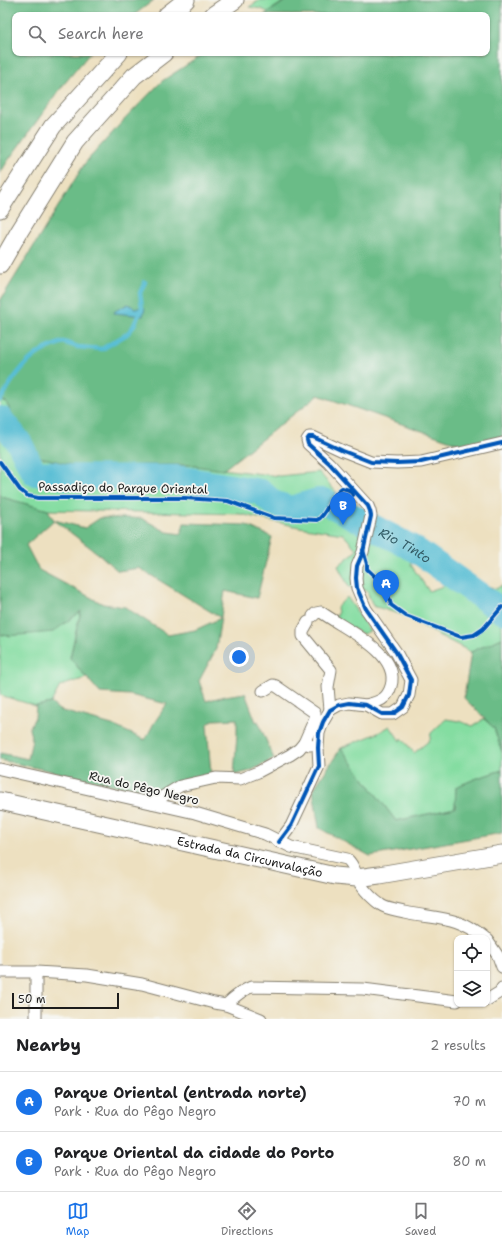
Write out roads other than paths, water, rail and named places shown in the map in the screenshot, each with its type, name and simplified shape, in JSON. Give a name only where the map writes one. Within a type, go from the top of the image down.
[{"type":"main road","points":[[171,12],[186,0]]},
{"type":"main road","points":[[218,12],[235,0]]},
{"type":"main road","points":[[0,209],[53,126],[116,56]]},
{"type":"main road","points":[[0,265],[76,142],[134,76],[160,56]]},
{"type":"main road","name":"Estrada da Circunvalação","points":[[0,801],[335,876],[357,878],[502,854]]},
{"type":"street","points":[[366,705],[382,714],[393,714],[402,707],[408,695],[411,680],[396,652],[366,609],[357,588],[357,566],[363,552],[371,516],[368,506],[329,462],[308,444],[307,440],[309,437],[313,437],[371,462],[397,463],[421,462],[502,443]]},
{"type":"street","points":[[279,842],[291,826],[320,766],[318,748],[319,733],[330,710],[328,687],[331,670],[303,636],[303,631],[316,613],[321,612],[365,640],[380,652],[392,671],[393,679],[391,688],[380,702],[366,705],[349,703],[330,710]]},
{"type":"street","points":[[152,803],[180,786],[216,778],[240,779],[258,772],[299,749],[304,743],[315,718],[314,714],[276,686],[273,685],[263,691]]},
{"type":"street","points":[[304,743],[318,748]]},
{"type":"street","name":"Rua do Pêgo Negro","points":[[0,768],[195,813],[265,834],[291,847],[347,859],[352,864],[357,878],[362,886],[380,905],[411,913],[446,918],[464,924],[481,935]]},
{"type":"street","points":[[490,944],[498,956],[502,967]]},
{"type":"street","points":[[0,972],[36,972],[87,975],[142,984],[226,1005],[261,1019]]},
{"type":"street","points":[[36,972],[36,1019]]},
{"type":"street","points":[[226,1005],[237,994],[251,987],[363,989],[454,1001]]},
{"type":"street","points":[[490,998],[500,992],[502,988]]},
{"type":"water","points":[[128,304],[135,308],[145,308],[143,316],[114,313]]},
{"type":"waterway","points":[[0,400],[23,367],[40,352],[63,342],[78,347],[102,349],[127,334],[133,327],[142,308],[140,293],[145,282]]},
{"type":"waterway","name":"Rio Tinto","points":[[0,419],[20,444],[35,473],[53,474],[66,477],[177,478],[261,492],[273,503],[291,509],[318,501],[324,501],[416,550],[502,611]]},
{"type":"place","name":"Parque Oriental da cidade do Porto","points":[[343,525]]},
{"type":"place","name":"Parque Oriental (entrada norte)","points":[[386,603]]}]
